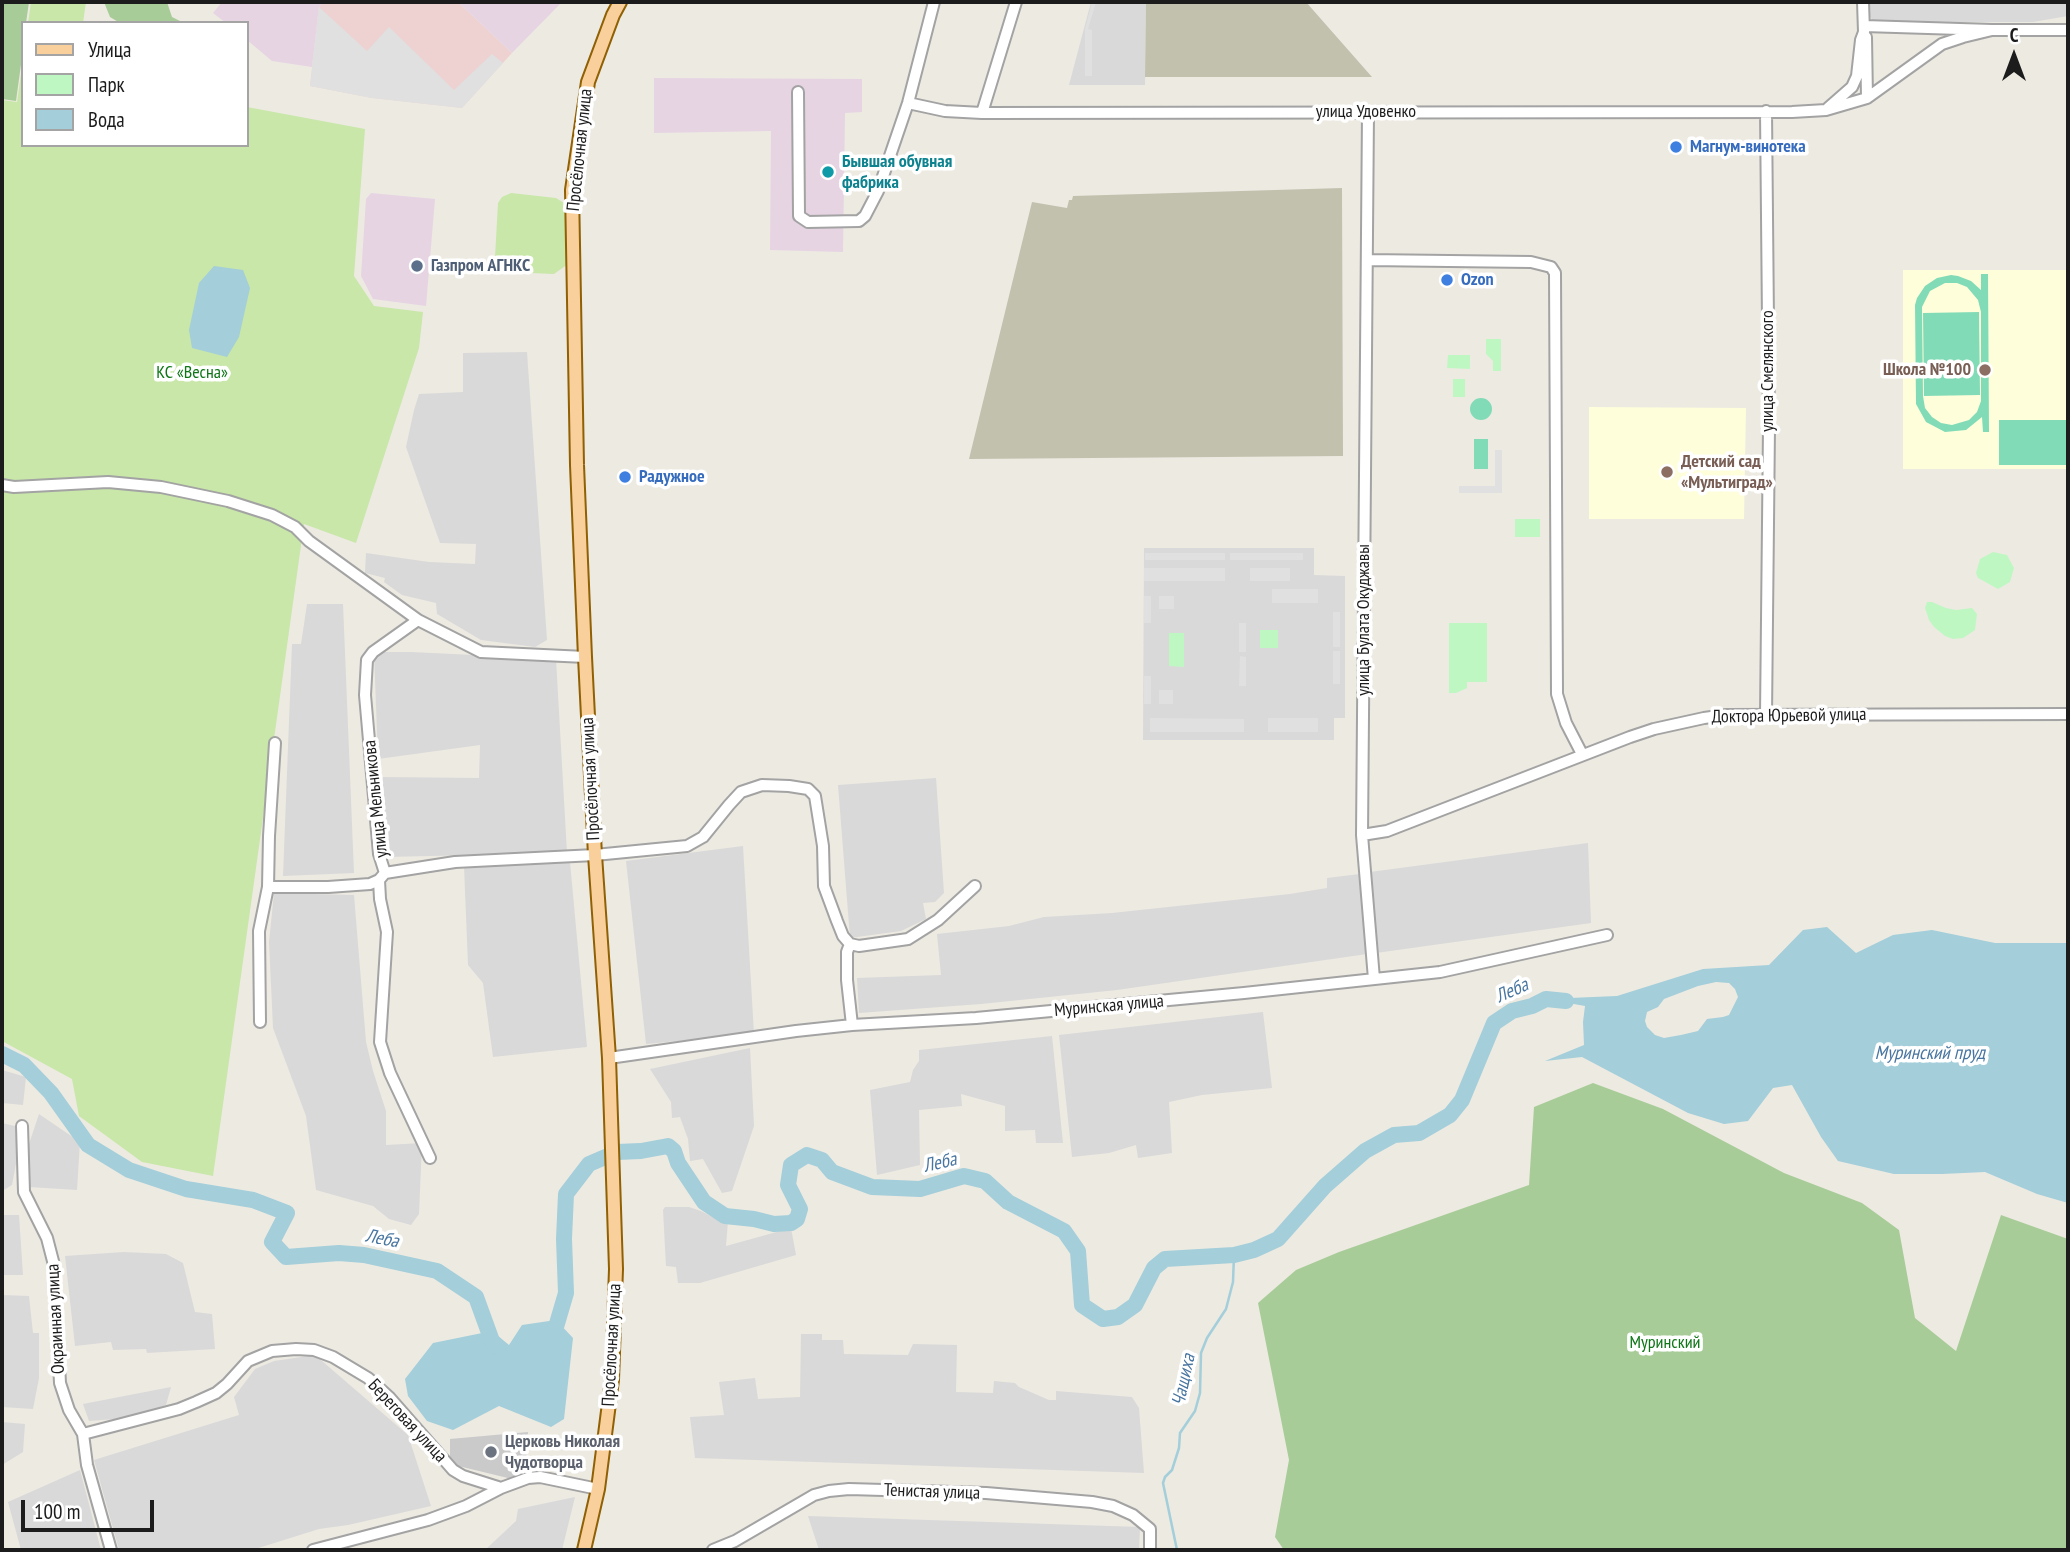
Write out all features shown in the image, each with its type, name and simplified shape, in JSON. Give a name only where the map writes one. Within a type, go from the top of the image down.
[{"type":"main road","name":"Просёлочная улица","points":[[584,1550],[598,1489],[612,1380],[616,1269],[609,1058],[595,855],[577,465],[572,190],[591,70],[620,2]]},
{"type":"street","points":[[798,92],[801,219],[808,222],[853,222],[863,219],[878,191],[908,103],[934,2]]},
{"type":"street","points":[[982,113],[1016,2]]},
{"type":"street","points":[[1826,110],[1852,87],[1858,68],[1863,32],[1863,2]]},
{"type":"street","name":"улица Удовенко","points":[[908,103],[945,111],[982,113],[1826,110],[1861,100],[1942,44],[1992,30]]},
{"type":"street","name":"улица Удовенко","points":[[1863,32],[2068,30]]},
{"type":"street","points":[[1861,100],[1867,40],[1863,32]]},
{"type":"street","points":[[1852,87],[1861,100]]},
{"type":"street","name":"улица Смелянского","points":[[1766,111],[1769,414],[1766,715]]},
{"type":"street","name":"улица Булата Окуджавы","points":[[1368,113],[1362,835],[1374,979]]},
{"type":"street","points":[[1367,260],[1531,262],[1551,267],[1555,273],[1557,694],[1566,723],[1582,754]]},
{"type":"street","points":[[2,485],[108,482],[161,486],[239,505],[295,527],[309,541],[418,620],[481,652],[585,657]]},
{"type":"street","name":"улица Мельникова","points":[[418,620],[373,652],[367,660],[366,708],[382,877],[380,899],[387,932],[380,1042],[390,1073],[430,1157]]},
{"type":"street","name":"Доктора Юрьевой улица","points":[[1362,835],[1387,831],[1582,754],[1683,722],[1726,715],[2068,714]]},
{"type":"street","points":[[260,1022],[259,931],[268,887],[275,743]]},
{"type":"street","points":[[268,887],[370,884],[382,877],[455,862],[595,855],[687,846],[704,836],[741,792],[762,785],[808,789],[815,796],[818,803],[824,886],[836,921],[850,944],[859,946],[908,939],[938,920],[975,886]]},
{"type":"street","name":"Муринская улица","points":[[609,1058],[852,1025],[976,1018],[1440,972],[1607,935]]},
{"type":"street","points":[[850,944],[847,952],[847,980],[852,1025]]},
{"type":"street","name":"Окраинная улица","points":[[22,1126],[24,1192],[47,1238],[54,1265],[60,1383],[69,1410],[83,1434],[87,1465],[111,1550]]},
{"type":"street","name":"Береговая улица","points":[[83,1434],[179,1409],[196,1402],[216,1393],[248,1361],[272,1351],[314,1350],[333,1357],[380,1388],[453,1470],[463,1476],[501,1488]]},
{"type":"street","points":[[313,1550],[428,1520],[528,1478],[540,1477],[598,1489]]},
{"type":"street","name":"Тенистая улица","points":[[713,1550],[758,1529],[814,1495],[849,1489],[986,1493],[1113,1506],[1133,1515],[1150,1529],[1150,1550]]},
{"type":"shaded area","points":[[222,2],[324,2],[319,7],[312,67],[272,61],[248,41],[248,21],[223,21],[213,13]]},
{"type":"shaded area","points":[[323,2],[458,2],[512,53],[462,108],[372,98],[310,86],[319,7]]},
{"type":"shaded area","points":[[458,2],[562,2],[512,53]]},
{"type":"shaded area","points":[[1091,2],[1146,2],[1145,85],[1069,85]]},
{"type":"shaded area","points":[[1092,2],[1096,2],[1088,29],[1092,30],[1092,76],[1085,76],[1085,29]]},
{"type":"shaded area","points":[[1146,2],[1306,2],[1372,77],[1145,77]]},
{"type":"shaded area","points":[[1868,2],[2068,2],[2068,16],[2033,22],[1874,22],[1868,14]]},
{"type":"shaded area","points":[[319,7],[367,51],[389,27],[454,90],[492,54],[503,63],[462,108],[372,98],[310,86]]},
{"type":"shaded area","points":[[654,78],[862,79],[862,112],[845,113],[843,252],[770,250],[771,131],[654,133]]},
{"type":"shaded area","points":[[1342,188],[1343,456],[969,459],[1032,202],[1067,208],[1073,196]]},
{"type":"shaded area","points":[[371,193],[435,199],[426,306],[373,299],[361,276],[366,199]]},
{"type":"shaded area","name":"Школа №100","points":[[1903,270],[2068,270],[2068,469],[1903,469]]},
{"type":"shaded area","points":[[527,352],[547,640],[535,647],[481,640],[437,614],[436,603],[402,595],[384,582],[385,578],[365,573],[366,553],[429,562],[475,564],[476,544],[440,543],[406,447],[414,410],[419,394],[463,392],[463,353]]},
{"type":"shaded area","name":"Детский сад «Мультиград»","points":[[1589,407],[1746,408],[1744,519],[1589,519]]},
{"type":"shaded area","points":[[1495,450],[1502,450],[1502,493],[1459,493],[1459,486],[1495,486]]},
{"type":"shaded area","points":[[1144,548],[1314,548],[1314,575],[1345,576],[1345,718],[1334,718],[1334,740],[1143,740]]},
{"type":"shaded area","points":[[1145,553],[1225,553],[1225,560],[1145,560]]},
{"type":"shaded area","points":[[1230,553],[1303,553],[1303,560],[1230,560]]},
{"type":"shaded area","points":[[1144,568],[1225,568],[1225,581],[1144,581]]},
{"type":"shaded area","points":[[1250,568],[1290,568],[1290,581],[1250,581]]},
{"type":"shaded area","points":[[1272,589],[1318,589],[1318,603],[1272,603]]},
{"type":"shaded area","points":[[1144,596],[1151,596],[1151,623],[1144,623]]},
{"type":"shaded area","points":[[1159,596],[1174,596],[1174,609],[1159,609]]},
{"type":"shaded area","points":[[307,604],[343,604],[354,873],[283,876],[292,644],[301,644]]},
{"type":"shaded area","points":[[1333,612],[1340,612],[1340,647],[1333,647]]},
{"type":"shaded area","points":[[1239,623],[1246,623],[1246,652],[1239,652]]},
{"type":"shaded area","points":[[1333,651],[1340,651],[1340,684],[1333,684]]},
{"type":"shaded area","points":[[374,652],[556,659],[567,853],[385,857],[380,777],[479,778],[480,745],[378,759]]},
{"type":"shaded area","points":[[1240,656],[1246,657],[1246,686],[1239,686]]},
{"type":"shaded area","points":[[1144,676],[1151,676],[1151,704],[1144,704]]},
{"type":"shaded area","points":[[1159,690],[1173,690],[1173,704],[1159,704]]},
{"type":"shaded area","points":[[1150,718],[1244,719],[1244,732],[1150,732]]},
{"type":"shaded area","points":[[1268,718],[1318,718],[1318,732],[1268,732]]},
{"type":"shaded area","points":[[936,778],[944,893],[935,902],[923,903],[926,919],[901,931],[850,938],[838,785]]},
{"type":"shaded area","points":[[1588,843],[1591,923],[1376,953],[1370,872]]},
{"type":"shaded area","points":[[743,846],[754,1034],[646,1044],[626,861]]},
{"type":"shaded area","points":[[570,862],[587,1047],[493,1057],[483,983],[468,965],[464,866]]},
{"type":"shaded area","points":[[1360,874],[1367,954],[1117,990],[859,1013],[857,978],[941,975],[937,934],[1009,926],[1044,917],[1112,913],[1290,894],[1327,888],[1327,878]]},
{"type":"shaded area","points":[[274,893],[354,895],[366,1042],[386,1111],[386,1145],[422,1143],[419,1214],[411,1225],[389,1219],[373,1206],[316,1190],[306,1116],[273,1028],[269,942]]},
{"type":"shaded area","points":[[1263,1012],[1272,1088],[1202,1095],[1169,1102],[1172,1153],[1138,1158],[1136,1145],[1109,1153],[1072,1157],[1059,1035]]},
{"type":"shaded area","points":[[1052,1036],[1063,1143],[1036,1143],[1035,1130],[1005,1131],[1005,1106],[961,1094],[962,1106],[919,1110],[920,1165],[877,1175],[870,1090],[910,1082],[919,1061],[919,1050]]},
{"type":"shaded area","points":[[750,1048],[754,1126],[732,1191],[722,1193],[703,1159],[690,1161],[688,1139],[680,1117],[672,1118],[671,1102],[650,1069]]},
{"type":"shaded area","points":[[2,1070],[26,1077],[23,1105],[2,1103]]},
{"type":"shaded area","points":[[39,1114],[80,1142],[77,1190],[29,1187],[28,1147]]},
{"type":"shaded area","points":[[2,1123],[19,1127],[12,1185],[2,1191]]},
{"type":"shaded area","points":[[665,1207],[689,1207],[716,1219],[728,1221],[726,1246],[791,1228],[796,1255],[700,1283],[678,1283],[676,1267],[666,1266]]},
{"type":"shaded area","points":[[2,1215],[19,1215],[23,1275],[2,1275]]},
{"type":"shaded area","points":[[124,1252],[166,1254],[183,1263],[195,1312],[212,1314],[215,1349],[147,1353],[146,1349],[113,1350],[111,1342],[75,1346],[65,1256]]},
{"type":"shaded area","points":[[2,1295],[29,1296],[33,1333],[39,1333],[39,1378],[33,1409],[2,1407]]},
{"type":"shaded area","points":[[801,1334],[822,1334],[822,1340],[843,1340],[844,1354],[908,1355],[913,1344],[957,1345],[956,1392],[993,1393],[994,1381],[1015,1383],[1049,1400],[1056,1400],[1056,1391],[1132,1397],[1139,1408],[1144,1473],[695,1458],[690,1417],[724,1415],[719,1382],[755,1378],[758,1399],[800,1397]]},
{"type":"shaded area","points":[[315,1355],[408,1435],[431,1506],[319,1529],[252,1550],[119,1550],[94,1460],[239,1415],[234,1397],[255,1369],[274,1361]]},
{"type":"shaded area","points":[[171,1387],[166,1405],[129,1418],[89,1421],[83,1404]]},
{"type":"shaded area","points":[[2,1422],[25,1424],[23,1452],[2,1465]]},
{"type":"shaded area","points":[[528,1432],[526,1462],[512,1479],[450,1464],[450,1439]]},
{"type":"shaded area","points":[[80,1470],[101,1550],[21,1550],[8,1502]]},
{"type":"shaded area","points":[[575,1497],[562,1550],[485,1550],[516,1521],[518,1509]]},
{"type":"shaded area","points":[[808,1516],[1140,1527],[1139,1550],[819,1550]]},
{"type":"green space","points":[[2,2],[29,2],[26,21],[21,21],[21,65],[16,101],[2,99]]},
{"type":"green space","points":[[31,2],[86,2],[83,21],[28,21]]},
{"type":"green space","points":[[104,2],[167,2],[172,17],[180,21],[117,21],[110,17]]},
{"type":"green space","name":"КС «Весна»","points":[[21,74],[21,147],[248,147],[248,107],[365,129],[354,276],[374,306],[423,312],[419,348],[356,543],[304,524],[213,1176],[142,1162],[79,1116],[72,1079],[2,1041],[2,100],[17,102]]},
{"type":"green space","points":[[511,193],[556,198],[568,209],[568,264],[554,274],[507,272],[497,265],[495,257],[498,203],[502,197]]},
{"type":"green space","points":[[1981,274],[1988,274],[1989,432],[1983,432],[1982,417],[1966,430],[1945,432],[1926,422],[1916,404],[1915,305],[1925,286],[1937,278],[1958,276],[1971,281],[1981,290]],"holes":[[[1945,283],[1957,283],[1967,287],[1978,300],[1981,312],[1981,401],[1977,412],[1969,420],[1952,425],[1941,423],[1925,408],[1922,307],[1930,291]]]},
{"type":"green space","points":[[1979,312],[1980,395],[1924,396],[1923,313]]},
{"type":"green space","points":[[1486,339],[1501,339],[1501,371],[1493,371],[1493,361],[1486,354]]},
{"type":"green space","points":[[1448,355],[1470,355],[1470,369],[1447,368]]},
{"type":"green space","points":[[1453,379],[1465,379],[1465,397],[1453,397]]},
{"type":"green space","points":[[1481,398],[1489,401],[1492,409],[1489,417],[1481,420],[1473,417],[1470,409],[1473,401]]},
{"type":"green space","points":[[1999,420],[2068,420],[2068,465],[1999,465]]},
{"type":"green space","points":[[1474,439],[1488,439],[1488,469],[1474,469]]},
{"type":"green space","points":[[1515,519],[1540,519],[1540,537],[1515,537]]},
{"type":"green space","points":[[1993,552],[2007,555],[2014,568],[2010,582],[1998,589],[1978,578],[1976,573],[1980,559]]},
{"type":"green space","points":[[1927,602],[1956,610],[1972,608],[1977,614],[1975,630],[1963,638],[1945,636],[1929,620],[1925,608]]},
{"type":"green space","points":[[1449,623],[1487,623],[1487,682],[1467,682],[1467,688],[1456,693],[1449,693]]},
{"type":"green space","points":[[1260,630],[1278,630],[1278,648],[1260,648]]},
{"type":"green space","points":[[1169,633],[1184,633],[1184,667],[1169,666]]},
{"type":"green space","name":"Муринский","points":[[1593,1083],[1663,1109],[1784,1173],[1862,1203],[1899,1230],[1915,1318],[1956,1351],[2001,1215],[2068,1239],[2068,1550],[1284,1550],[1275,1537],[1289,1460],[1258,1303],[1296,1270],[1339,1252],[1529,1185],[1534,1107]]},
{"type":"water","points":[[214,266],[243,270],[250,288],[239,337],[227,357],[192,348],[189,330],[199,283]]},
{"type":"water","name":"Муринский пруд","points":[[1827,927],[1856,953],[1893,935],[1932,930],[1995,943],[2068,943],[2068,1203],[2037,1194],[1985,1172],[1894,1174],[1838,1161],[1821,1137],[1792,1085],[1773,1088],[1748,1121],[1724,1124],[1688,1113],[1582,1057],[1545,1061],[1584,1045],[1585,1006],[1546,999],[1617,996],[1703,969],[1769,965],[1803,930]],"holes":[[[1716,982],[1729,983],[1738,997],[1729,1015],[1707,1019],[1698,1031],[1664,1038],[1655,1035],[1647,1027],[1647,1012],[1658,1007],[1664,999],[1698,986]]]},
{"type":"water","points":[[556,1320],[573,1338],[564,1419],[551,1427],[499,1406],[453,1430],[427,1421],[408,1396],[405,1379],[433,1343],[492,1331],[509,1345],[522,1325]]},
{"type":"waterway","name":"Леба","points":[[547,1339],[556,1327],[566,1293],[566,1194],[589,1164],[617,1152],[668,1146],[674,1151],[678,1163],[704,1202],[725,1216],[774,1224],[791,1223],[797,1219],[800,1209],[788,1185],[791,1165],[807,1155],[822,1160],[832,1172],[872,1187],[920,1189],[964,1176],[985,1181],[1008,1202],[1064,1231],[1078,1251],[1082,1305],[1103,1319],[1118,1317],[1135,1305],[1154,1268],[1165,1259],[1234,1255],[1254,1250],[1278,1239],[1325,1186],[1365,1151],[1394,1135],[1419,1133],[1450,1115],[1462,1100],[1494,1023],[1512,1011],[1546,999],[1566,1001]]},
{"type":"waterway","name":"Леба","points":[[2,1054],[24,1065],[51,1093],[88,1145],[129,1170],[186,1189],[253,1200],[287,1213],[272,1242],[286,1257],[339,1253],[364,1255],[437,1271],[476,1297],[492,1341],[498,1347]]},
{"type":"waterway","name":"Чащиха","points":[[1177,1550],[1163,1483],[1172,1470],[1179,1448],[1180,1433],[1195,1411],[1200,1393],[1201,1353],[1207,1338],[1226,1309],[1233,1282],[1234,1255]]},
{"type":"place","name":"Магнум-винотека","points":[[1676,147]]},
{"type":"place","name":"Бывшая обувная фабрика","points":[[828,172]]},
{"type":"place","name":"Газпром АГНКС","points":[[417,266]]},
{"type":"place","name":"Ozon","points":[[1447,280]]},
{"type":"place","name":"Школа №100","points":[[1985,370]]},
{"type":"place","name":"Детский сад «Мультиград»","points":[[1667,472]]},
{"type":"place","name":"Радужное","points":[[625,477]]},
{"type":"place","name":"Церковь Николая Чудотворца","points":[[491,1452]]}]
